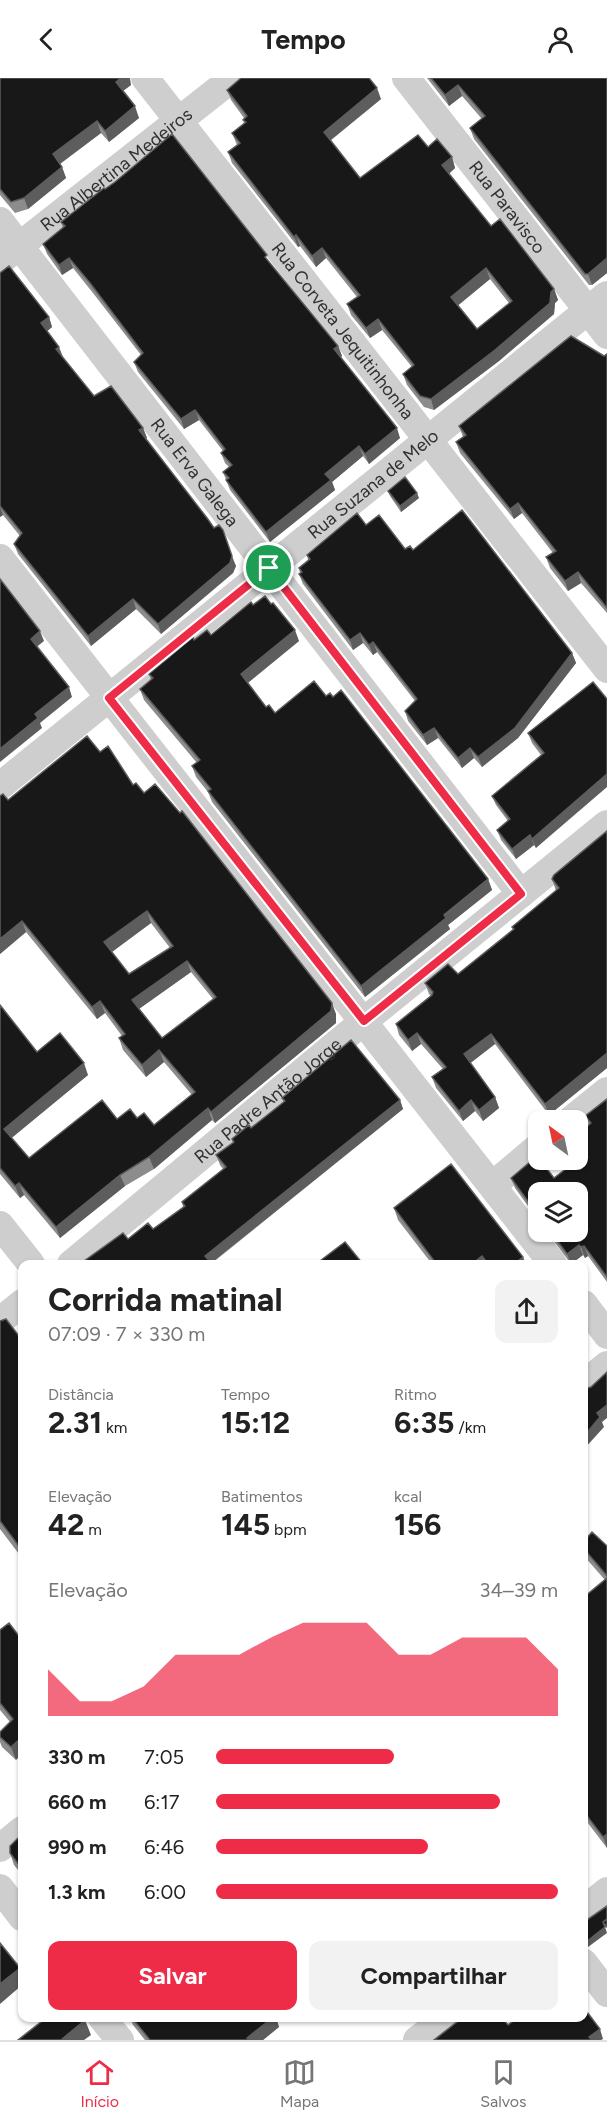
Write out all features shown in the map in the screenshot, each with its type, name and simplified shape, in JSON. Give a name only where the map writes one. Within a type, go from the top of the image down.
[{"type":"street","name":"Rua Corveta Jequitinhonha","points":[[145,78],[607,669]]},
{"type":"street","name":"Rua Albertina Medeiros","points":[[9,253],[233,78]]},
{"type":"street","name":"Rua Paravisco","points":[[406,78],[598,303],[607,335]]},
{"type":"street","name":"Rua Erva Galega","points":[[0,221],[9,253],[269,568],[521,894]]},
{"type":"street","name":"Rua Suzana de Melo","points":[[0,786],[598,303]]},
{"type":"street","points":[[0,558],[550,1260]]},
{"type":"street","name":"Rua Padre Antão Jorge","points":[[76,1260],[364,1021],[607,824]]},
{"type":"street","points":[[583,1110],[607,1091]]},
{"type":"street","points":[[492,1185],[528,1155]]},
{"type":"street","points":[[0,1225],[28,1260]]},
{"type":"street","points":[[0,1321],[18,1306]]},
{"type":"street","points":[[588,1309],[607,1335]]},
{"type":"street","points":[[588,1381],[607,1365]]},
{"type":"street","points":[[0,1848],[18,1833]]},
{"type":"street","points":[[0,1888],[18,1912]]},
{"type":"street","points":[[588,1907],[607,1891]]},
{"type":"street","points":[[588,1968],[607,1993]]},
{"type":"street","points":[[105,2022],[120,2040]]},
{"type":"street","points":[[417,2040],[441,2022]]},
{"type":"building","points":[[0,78],[121,78],[116,82],[135,106],[105,131],[97,121],[53,154],[62,167],[24,198],[11,202],[0,189]]},
{"type":"building","points":[[241,78],[369,78],[377,88],[324,132],[360,178],[418,135],[428,147],[437,139],[452,157],[442,165],[491,226],[500,219],[554,289],[551,292],[550,303],[495,350],[431,399],[420,396],[403,374],[414,365],[378,319],[366,328],[347,304],[360,295],[322,248],[312,256],[296,235],[294,237],[228,152],[240,143],[232,133],[246,122],[243,120],[247,116],[227,90]],"holes":[[[486,268],[512,301],[477,329],[451,297]]]},
{"type":"building","points":[[431,78],[607,78],[607,258],[585,274],[470,128],[485,116],[458,85],[445,95]]},
{"type":"building","points":[[172,134],[267,255],[265,257],[338,346],[334,349],[397,428],[365,454],[359,446],[325,474],[331,480],[266,532],[226,480],[229,478],[223,472],[232,465],[221,453],[225,449],[195,410],[181,419],[134,362],[143,353],[90,283],[69,258],[59,265],[43,244],[65,226],[61,222],[115,182]]},
{"type":"building","points":[[9,266],[49,317],[41,323],[59,347],[56,349],[94,396],[111,386],[143,428],[139,430],[214,528],[219,525],[223,530],[232,556],[230,563],[158,624],[133,599],[88,636],[14,544],[22,533],[0,506],[0,273]]},
{"type":"building","points":[[571,336],[604,356],[607,354],[607,608],[578,572],[565,581],[546,557],[556,551],[518,503],[510,509],[456,442],[466,435],[459,426]]},
{"type":"building","points":[[405,477],[417,493],[400,506],[388,491]]},
{"type":"building","points":[[462,510],[572,653],[515,728],[478,757],[470,748],[458,758],[434,728],[423,735],[405,711],[417,699],[373,642],[369,645],[360,633],[350,640],[299,574],[302,572],[299,568],[310,559],[307,555],[357,513],[366,525],[379,515],[405,549],[410,546],[413,550]]},
{"type":"building","points":[[0,579],[40,631],[31,639],[69,687],[35,714],[38,718],[0,749]]},
{"type":"building","points":[[265,596],[295,630],[241,674],[266,707],[269,705],[275,713],[314,681],[326,696],[330,693],[333,697],[341,690],[488,879],[444,915],[446,918],[361,986],[208,791],[211,789],[192,766],[200,760],[140,689],[153,678],[149,674],[193,637],[194,640],[207,630],[211,635],[251,602],[253,605]]},
{"type":"building","points":[[593,682],[607,699],[607,774],[532,839],[530,835],[512,849],[497,830],[510,819],[492,796],[544,753],[528,733]]},
{"type":"building","points":[[87,736],[100,752],[108,746],[133,785],[136,783],[144,793],[155,784],[180,813],[182,811],[332,1003],[331,1011],[211,1112],[208,1108],[149,1157],[120,1175],[56,1227],[19,1183],[15,1186],[0,1168],[0,1005],[37,1052],[60,1033],[84,1063],[4,1129],[29,1158],[102,1100],[117,1119],[130,1109],[137,1118],[144,1113],[154,1125],[195,1092],[159,1050],[142,1065],[119,1038],[125,1034],[100,1001],[92,1007],[22,921],[0,939],[0,796],[3,794],[8,800]],"holes":[[[147,911],[173,946],[129,974],[104,942]],[[187,961],[216,997],[162,1038],[132,1000]]]},
{"type":"building","points":[[607,831],[607,1053],[545,1104],[491,1034],[464,1054],[495,1097],[479,1110],[471,1100],[459,1111],[432,1077],[446,1067],[417,1033],[408,1040],[396,1024],[432,995],[433,992],[425,983],[448,964],[458,974],[514,929],[512,927],[559,888],[552,879],[554,875]]},
{"type":"building","points":[[351,1040],[400,1100],[205,1256],[208,1260],[86,1260],[123,1233],[128,1239],[148,1223],[153,1229],[185,1206],[182,1202],[226,1167],[216,1155],[234,1142],[232,1139],[249,1125],[251,1128],[285,1101],[282,1098]]},
{"type":"building","points":[[607,1099],[607,1277],[584,1246],[579,1245],[567,1254],[558,1242],[588,1242],[588,1182],[528,1182],[528,1201],[511,1178],[528,1164],[528,1170],[548,1170],[554,1178],[564,1170],[588,1170],[588,1126],[591,1123],[588,1114]]},
{"type":"building","points":[[451,1164],[523,1257],[519,1260],[485,1260],[482,1256],[477,1260],[433,1260],[394,1208]]},
{"type":"building","points":[[345,1242],[360,1260],[321,1260]]},
{"type":"building","points":[[6,1319],[18,1335],[18,1545],[0,1521],[0,1321]]},
{"type":"building","points":[[607,1372],[607,1405],[597,1413],[600,1417],[588,1431],[588,1388]]},
{"type":"building","points":[[592,1532],[607,1546],[607,1576],[588,1554],[588,1536]]},
{"type":"building","points":[[607,1578],[607,1834],[603,1837],[588,1817],[588,1594]]},
{"type":"building","points":[[9,1623],[18,1635],[18,1741],[11,1747],[0,1737],[0,1732],[13,1719],[0,1703],[0,1630]]},
{"type":"building","points":[[18,1838],[18,1864],[10,1853],[10,1846]]},
{"type":"building","points":[[607,1906],[607,1919],[603,1922],[605,1927],[588,1940],[588,1919]]},
{"type":"building","points":[[0,1943],[18,1966],[18,1970],[0,1984]]},
{"type":"building","points":[[588,2013],[600,2029],[589,2037],[592,2040],[434,2040],[457,2022],[505,2022],[508,2025],[512,2022],[588,2022]]},
{"type":"building","points":[[41,2022],[83,2022],[61,2040],[18,2040]]},
{"type":"building","points":[[135,2022],[267,2022],[247,2038],[249,2040],[150,2040]]},
{"type":"route","points":[[269,568],[521,894],[364,1021],[109,698],[269,568]]}]
